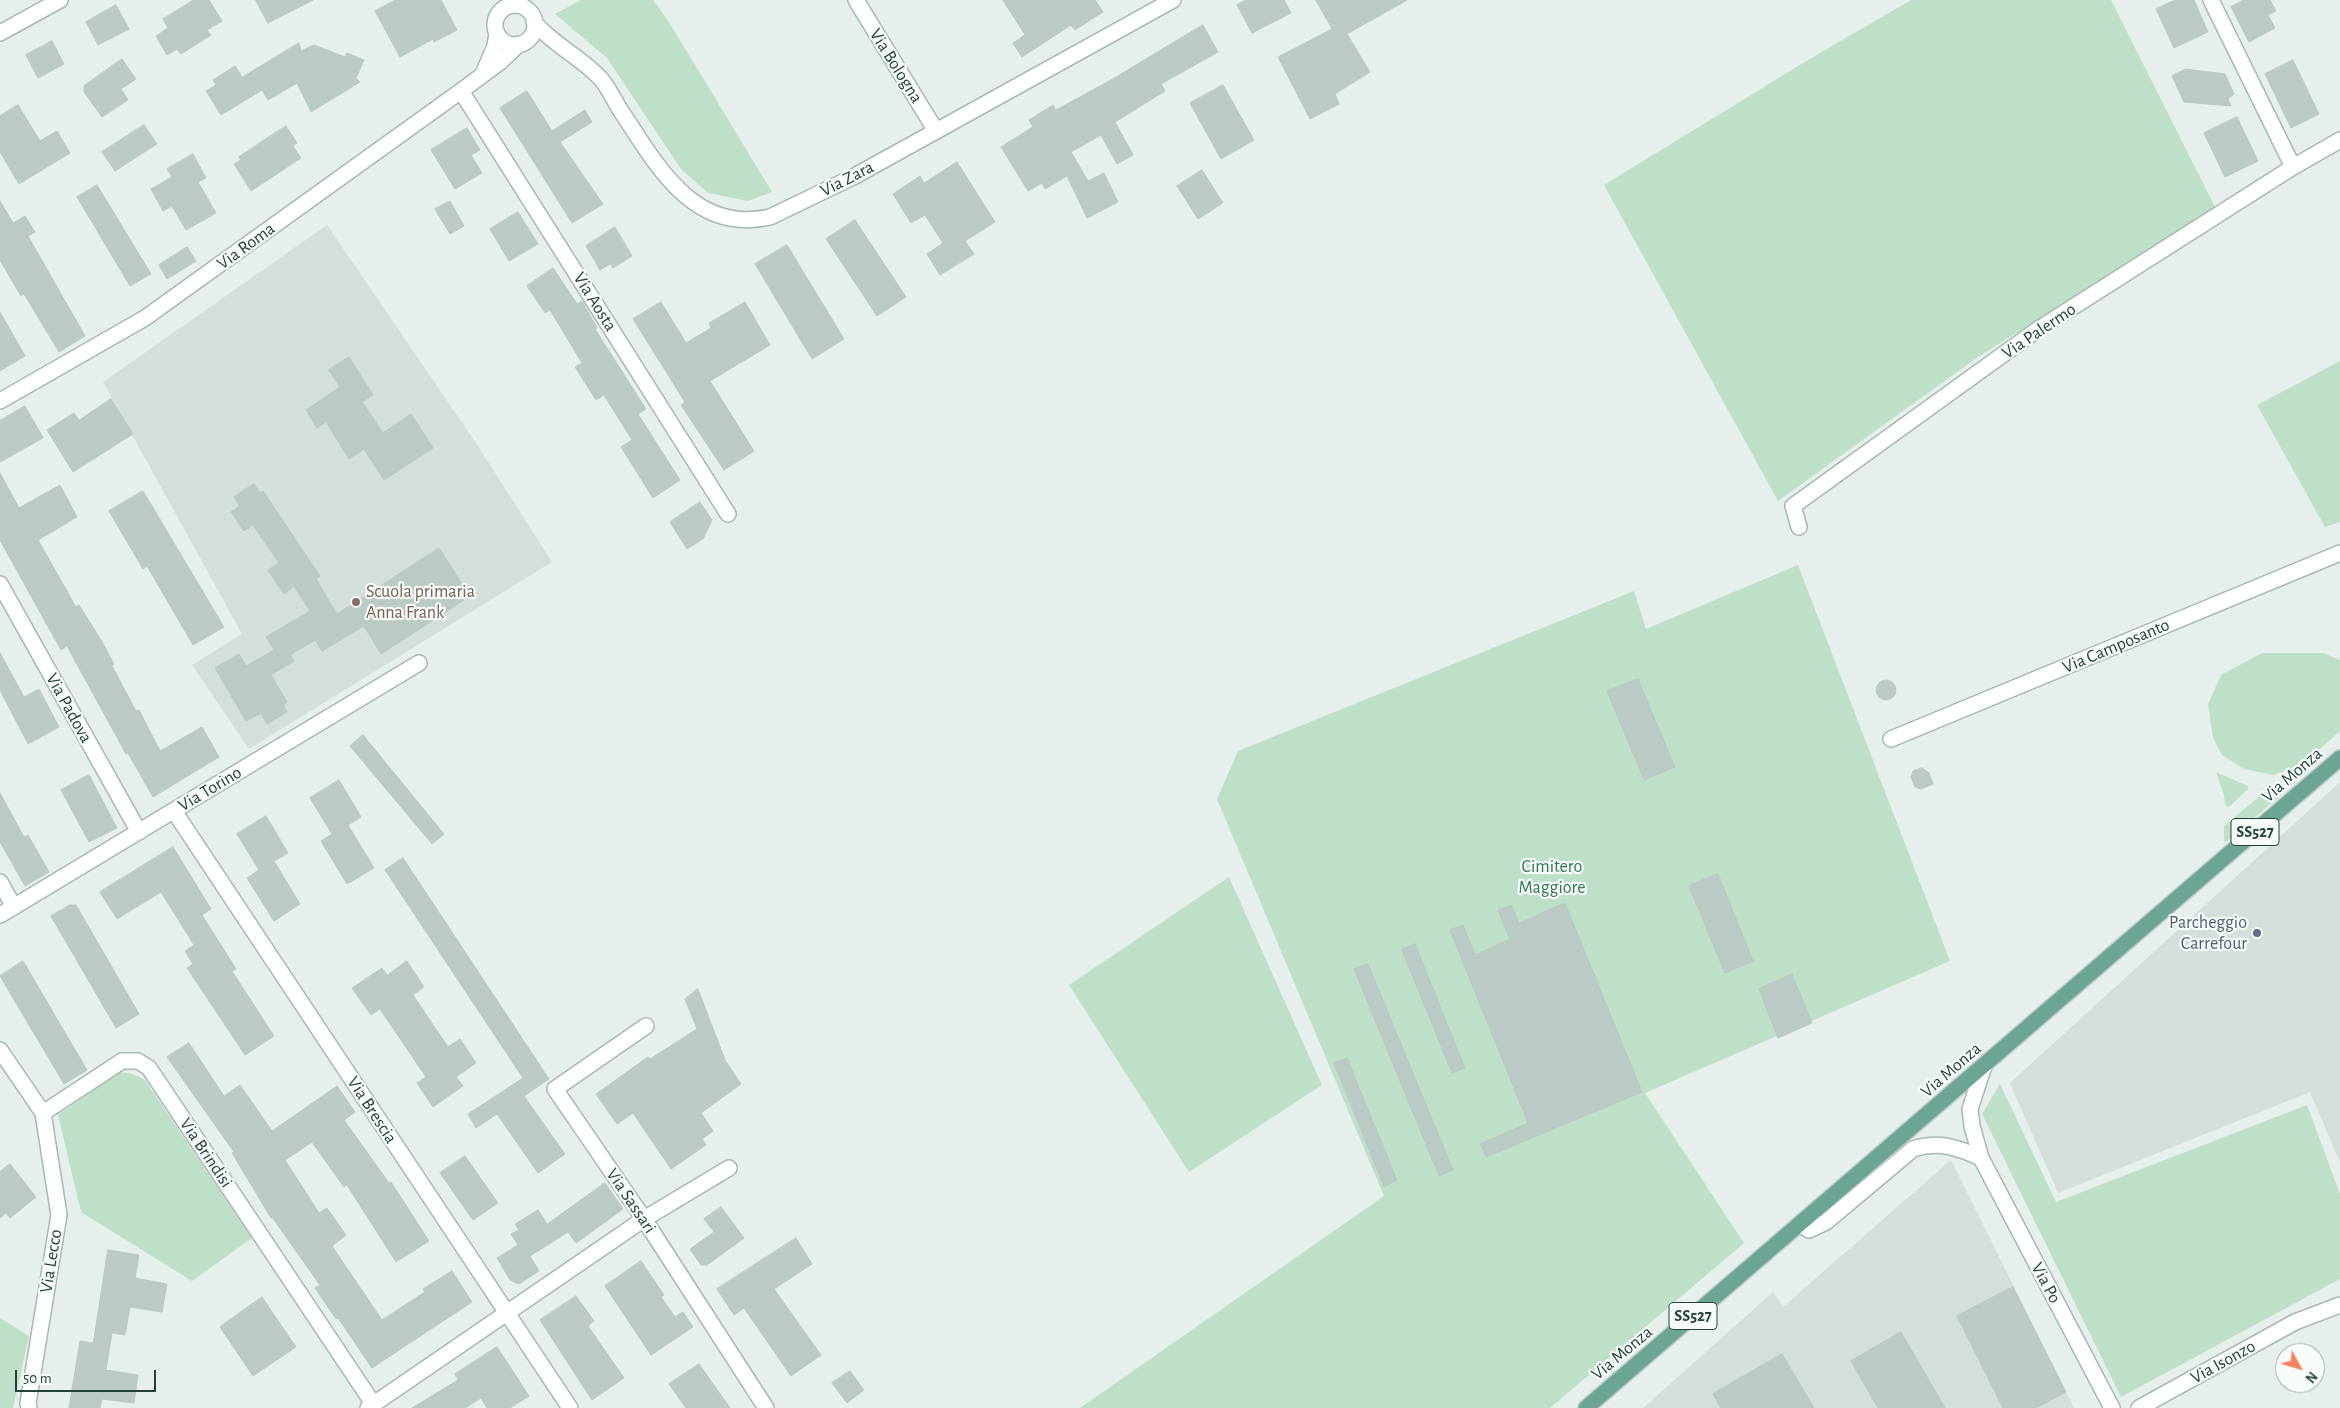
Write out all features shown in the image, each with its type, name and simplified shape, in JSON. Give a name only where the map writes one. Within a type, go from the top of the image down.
[{"type":"main road","name":"Via Monza","points":[[1586,1408],[1801,1225],[2340,758]]},
{"type":"street","points":[[0,33],[60,0]]},
{"type":"street","name":"Via Bologna","points":[[856,0],[936,131]]},
{"type":"street","points":[[2211,0],[2293,167]]},
{"type":"street","name":"Via Zara","points":[[529,11],[562,48],[601,80],[654,161],[673,185],[695,203],[726,218],[757,220],[770,217],[853,177],[1167,2]]},
{"type":"street","points":[[508,3],[529,11],[533,33],[523,43],[508,44],[497,33],[495,26],[498,14],[508,3]]},
{"type":"street","name":"Via Roma","points":[[482,75],[495,46],[497,33]]},
{"type":"street","name":"Via Zara","points":[[523,43],[562,48]]},
{"type":"street","name":"Via Roma","points":[[0,401],[145,318],[461,91],[523,43]]},
{"type":"street","name":"Via Aosta","points":[[461,91],[728,514]]},
{"type":"street","name":"Via Palermo","points":[[1799,527],[1793,506],[2037,330],[2293,167],[2340,140]]},
{"type":"street","name":"Via Camposanto","points":[[1891,739],[2340,552]]},
{"type":"street","name":"Via Padova","points":[[0,584],[138,832]]},
{"type":"street","name":"Via Torino","points":[[0,915],[419,663]]},
{"type":"street","name":"Via Brescia","points":[[174,810],[570,1408]]},
{"type":"street","points":[[0,882],[14,906]]},
{"type":"street","name":"Via Sassari","points":[[646,1026],[555,1089],[644,1219],[766,1408]]},
{"type":"street","points":[[0,1050],[43,1114]]},
{"type":"street","name":"Via Brindisi","points":[[43,1114],[122,1061],[138,1061],[149,1068],[371,1406]]},
{"type":"street","name":"Via Po","points":[[1984,1066],[1970,1110],[1972,1126],[1981,1158],[2112,1408]]},
{"type":"street","name":"Via Lecco","points":[[29,1408],[28,1403],[58,1215],[43,1114]]},
{"type":"street","points":[[1801,1225],[1809,1230],[1826,1222],[1913,1150],[1925,1146],[1946,1145],[1981,1158]]},
{"type":"street","points":[[371,1406],[644,1219],[729,1168]]},
{"type":"street","name":"Via Isonzo","points":[[2140,1408],[2296,1322],[2338,1305]]},
{"type":"shaded area","points":[[327,225],[476,443],[552,562],[249,749],[192,665],[242,634],[103,382]]},
{"type":"shaded area","name":"Parcheggio Carrefour","points":[[2340,782],[2340,1162],[2310,1092],[2058,1193],[2010,1083]]},
{"type":"shaded area","points":[[1951,1160],[2074,1408],[1643,1408],[1773,1292],[1783,1307]]},
{"type":"green space","points":[[581,0],[653,0],[669,22],[772,192],[748,201],[708,193],[681,169],[607,58],[555,14]]},
{"type":"green space","points":[[1911,0],[2111,0],[2216,209],[1978,357],[1778,501],[1604,185],[1808,60]]},
{"type":"green space","points":[[2340,361],[2340,522],[2325,527],[2257,405]]},
{"type":"green space","name":"Cimitero Maggiore","points":[[1798,565],[1950,961],[1645,1093],[1744,1243],[1550,1408],[1080,1408],[1384,1196],[1217,799],[1238,751],[1634,591],[1646,629]]},
{"type":"green space","points":[[2262,653],[2323,653],[2340,660],[2340,731],[2303,764],[2273,775],[2244,769],[2222,755],[2213,738],[2208,704],[2221,675]]},
{"type":"green space","points":[[2216,772],[2248,786],[2248,789],[2229,807],[2225,805],[2224,795]]},
{"type":"green space","points":[[2267,790],[2280,791],[2281,795],[2226,842],[2224,841],[2224,826]]},
{"type":"green space","points":[[1229,877],[1322,1085],[1189,1172],[1069,985]]},
{"type":"green space","points":[[120,1072],[133,1074],[145,1080],[252,1238],[192,1281],[81,1212],[58,1115]]},
{"type":"green space","points":[[2000,1084],[2056,1202],[2307,1105],[2340,1194],[2340,1279],[2121,1397],[1982,1114]]},
{"type":"green space","points":[[0,1318],[29,1336],[13,1408],[0,1408]]},
{"type":"building","points":[[194,0],[209,0],[222,21],[207,30],[211,35],[181,54],[177,49],[167,55],[156,36],[168,28],[163,19]]},
{"type":"building","points":[[256,0],[313,0],[268,23]]},
{"type":"building","points":[[396,0],[441,0],[457,30],[434,42],[433,39],[400,57],[375,11]]},
{"type":"building","points":[[1003,0],[1095,0],[1103,12],[1075,30],[1071,25],[1022,57],[1013,43],[1025,35]]},
{"type":"building","points":[[1246,0],[1284,0],[1291,13],[1252,33],[1237,5]]},
{"type":"building","points":[[1316,0],[1407,0],[1347,34],[1370,72],[1335,94],[1339,104],[1310,119],[1278,57],[1332,29]]},
{"type":"building","points":[[2176,0],[2194,0],[2208,32],[2174,48],[2156,9]]},
{"type":"building","points":[[2244,0],[2270,0],[2276,11],[2268,15],[2275,28],[2249,42],[2231,7]]},
{"type":"building","points":[[116,5],[129,29],[98,45],[86,22]]},
{"type":"building","points":[[1203,25],[1218,52],[1161,84],[1165,91],[1115,122],[1133,155],[1117,164],[1101,135],[1071,152],[1088,181],[1104,173],[1118,202],[1087,218],[1067,176],[1045,189],[1042,183],[1028,191],[1001,147],[1033,127],[1029,120],[1053,105],[1056,110],[1111,80]]},
{"type":"building","points":[[52,41],[64,64],[38,78],[26,55]]},
{"type":"building","points":[[299,43],[301,51],[314,45],[345,57],[347,53],[364,60],[356,78],[360,82],[311,112],[297,83],[268,100],[262,90],[221,115],[206,91],[216,85],[213,80],[235,66],[242,77]]},
{"type":"building","points":[[122,59],[136,79],[121,89],[128,100],[102,117],[84,92],[84,86]]},
{"type":"building","points":[[2293,60],[2319,114],[2291,128],[2265,74]]},
{"type":"building","points":[[2186,69],[2225,74],[2234,94],[2228,99],[2231,106],[2184,102],[2172,76]]},
{"type":"building","points":[[1223,85],[1254,140],[1221,159],[1190,103]]},
{"type":"building","points":[[527,91],[552,131],[585,110],[592,122],[560,142],[603,204],[572,223],[500,108]]},
{"type":"building","points":[[18,105],[40,141],[57,131],[70,153],[19,184],[0,152],[0,116]]},
{"type":"building","points":[[2237,117],[2258,161],[2225,177],[2204,133]]},
{"type":"building","points":[[144,125],[157,144],[115,171],[102,152]]},
{"type":"building","points":[[286,126],[297,143],[293,146],[301,158],[251,191],[234,164],[241,160],[239,157]]},
{"type":"building","points":[[467,128],[480,150],[471,155],[482,173],[455,189],[431,150]]},
{"type":"building","points":[[193,154],[206,178],[198,182],[216,213],[186,230],[172,206],[163,211],[151,189],[172,177],[167,169]]},
{"type":"building","points":[[957,162],[995,222],[965,241],[974,254],[940,275],[927,254],[943,243],[925,215],[911,223],[893,194],[920,176],[924,183]]},
{"type":"building","points":[[1202,170],[1223,203],[1198,219],[1177,186]]},
{"type":"building","points":[[97,185],[151,274],[130,286],[77,197]]},
{"type":"building","points":[[0,201],[13,223],[25,216],[35,232],[28,236],[85,336],[59,352],[24,294],[21,296],[0,260]]},
{"type":"building","points":[[450,201],[464,226],[450,234],[435,209]]},
{"type":"building","points":[[518,212],[538,244],[509,261],[490,229]]},
{"type":"building","points":[[855,220],[906,297],[877,316],[826,239]]},
{"type":"building","points":[[615,227],[632,256],[613,268],[610,264],[600,270],[586,246]]},
{"type":"building","points":[[787,245],[844,339],[812,359],[755,264]]},
{"type":"building","points":[[187,247],[196,261],[167,279],[159,265]]},
{"type":"building","points":[[553,268],[577,304],[582,301],[597,328],[595,329],[646,409],[638,414],[680,480],[653,498],[621,447],[632,440],[604,395],[596,400],[575,367],[582,363],[550,310],[545,313],[527,286]]},
{"type":"building","points":[[661,302],[686,343],[711,328],[709,323],[745,302],[770,345],[710,381],[754,451],[724,470],[681,405],[685,402],[633,319]]},
{"type":"building","points":[[0,312],[25,356],[0,371]]},
{"type":"building","points":[[349,357],[373,395],[362,402],[383,433],[411,414],[433,448],[384,480],[364,449],[349,459],[326,422],[317,428],[306,410],[340,387],[329,370]]},
{"type":"building","points":[[111,399],[133,434],[73,472],[47,430],[74,413],[79,420]]},
{"type":"building","points":[[25,406],[43,438],[0,462],[0,421]]},
{"type":"building","points":[[0,473],[19,508],[60,485],[77,517],[38,540],[76,607],[79,605],[101,640],[114,664],[112,666],[136,711],[139,710],[160,751],[202,727],[219,757],[153,797],[128,753],[126,754],[67,646],[61,650],[0,540]]},
{"type":"building","points":[[254,484],[260,493],[263,491],[320,576],[316,579],[337,614],[439,548],[470,596],[381,654],[364,626],[322,651],[315,640],[290,655],[294,661],[271,675],[287,702],[283,705],[287,712],[267,724],[261,713],[246,721],[215,668],[239,654],[246,666],[274,650],[266,637],[310,611],[294,586],[284,594],[268,570],[279,563],[253,525],[244,531],[231,512],[240,506],[234,497]]},
{"type":"building","points":[[143,491],[224,627],[193,645],[147,566],[143,569],[109,511]]},
{"type":"building","points":[[700,502],[712,520],[703,539],[687,549],[670,522]]},
{"type":"building","points":[[0,653],[24,697],[39,689],[59,727],[28,744],[0,690]]},
{"type":"building","points":[[1638,679],[1675,767],[1644,780],[1607,691]]},
{"type":"building","points":[[1886,680],[1893,683],[1896,690],[1893,697],[1886,700],[1879,697],[1876,690],[1879,683]]},
{"type":"building","points":[[363,735],[444,834],[432,844],[350,746]]},
{"type":"building","points":[[1922,768],[1929,773],[1933,784],[1921,789],[1915,787],[1911,777],[1913,771]]},
{"type":"building","points":[[89,775],[117,828],[89,842],[61,790]]},
{"type":"building","points":[[339,780],[361,817],[348,825],[374,868],[347,884],[321,841],[332,834],[310,798]]},
{"type":"building","points":[[0,793],[24,837],[28,835],[49,872],[25,886],[0,842]]},
{"type":"building","points":[[266,816],[288,853],[274,861],[300,904],[274,921],[247,878],[259,870],[237,834]]},
{"type":"building","points":[[173,847],[211,909],[202,915],[236,969],[232,971],[274,1036],[245,1055],[187,968],[193,964],[185,951],[194,945],[161,892],[117,919],[100,892]]},
{"type":"building","points":[[403,858],[549,1079],[524,1096],[565,1154],[538,1173],[497,1114],[476,1128],[468,1114],[523,1078],[385,870]]},
{"type":"building","points":[[1718,874],[1753,961],[1725,973],[1689,886]]},
{"type":"building","points":[[1565,903],[1642,1092],[1486,1157],[1480,1144],[1528,1123],[1450,930],[1463,925],[1475,955],[1510,939],[1498,910],[1511,905],[1519,923]]},
{"type":"building","points":[[70,905],[76,905],[139,1014],[116,1028],[51,916]]},
{"type":"building","points":[[1415,944],[1465,1068],[1452,1073],[1402,950]]},
{"type":"building","points":[[23,961],[87,1070],[64,1084],[0,976]]},
{"type":"building","points":[[407,961],[424,987],[413,995],[448,1047],[460,1039],[476,1063],[456,1077],[463,1086],[433,1107],[417,1083],[426,1077],[380,1009],[371,1015],[352,988],[382,968],[387,975]]},
{"type":"building","points":[[1368,964],[1453,1170],[1439,1176],[1354,969]]},
{"type":"building","points":[[1792,974],[1812,1023],[1778,1038],[1759,989]]},
{"type":"building","points":[[698,989],[725,1060],[741,1084],[701,1113],[713,1131],[702,1139],[706,1145],[671,1169],[633,1113],[617,1124],[596,1094],[648,1057],[650,1059],[697,1029],[685,999]]},
{"type":"building","points":[[189,1043],[224,1096],[240,1085],[272,1131],[337,1086],[355,1112],[344,1120],[389,1183],[391,1182],[429,1241],[396,1262],[347,1185],[344,1187],[312,1142],[285,1160],[319,1213],[327,1208],[346,1235],[332,1246],[382,1320],[425,1292],[423,1289],[452,1271],[472,1302],[372,1368],[315,1288],[320,1285],[271,1218],[232,1153],[234,1152],[167,1057]]},
{"type":"building","points":[[1347,1058],[1397,1180],[1384,1187],[1334,1063]]},
{"type":"building","points":[[465,1156],[498,1203],[473,1220],[440,1173]]},
{"type":"building","points":[[10,1164],[36,1197],[10,1218],[6,1213],[0,1218],[0,1172]]},
{"type":"building","points":[[605,1183],[623,1209],[576,1243],[568,1232],[530,1256],[539,1271],[519,1284],[510,1280],[497,1258],[518,1245],[511,1234],[519,1230],[515,1224],[538,1210],[547,1224]]},
{"type":"building","points":[[721,1207],[744,1238],[707,1265],[701,1265],[690,1249],[714,1232],[704,1219]]},
{"type":"building","points":[[796,1238],[812,1264],[774,1289],[821,1355],[791,1376],[744,1308],[734,1315],[717,1289]]},
{"type":"building","points":[[108,1250],[139,1255],[135,1278],[167,1284],[162,1312],[130,1307],[125,1335],[112,1333],[106,1370],[138,1375],[134,1403],[102,1399],[100,1408],[69,1408],[80,1341],[93,1343]]},
{"type":"building","points":[[641,1261],[664,1295],[661,1297],[675,1317],[683,1312],[693,1327],[651,1355],[605,1286]]},
{"type":"building","points":[[2013,1287],[2066,1392],[2036,1408],[2003,1408],[1957,1316]]},
{"type":"building","points":[[576,1296],[594,1321],[588,1326],[624,1378],[592,1400],[540,1320]]},
{"type":"building","points":[[262,1297],[296,1347],[253,1376],[220,1327]]},
{"type":"building","points":[[1901,1332],[1945,1408],[1878,1408],[1851,1361]]},
{"type":"building","points":[[497,1347],[529,1396],[510,1408],[487,1408],[481,1398],[465,1408],[412,1408],[458,1380],[455,1374]]},
{"type":"building","points":[[1782,1354],[1814,1408],[1721,1408],[1713,1394]]},
{"type":"building","points":[[699,1364],[730,1408],[686,1408],[669,1384]]},
{"type":"building","points":[[850,1371],[864,1390],[847,1403],[832,1383]]},
{"type":"place","name":"Scuola primaria Anna Frank","points":[[356,602]]},
{"type":"place","name":"Parcheggio Carrefour","points":[[2257,933]]}]
